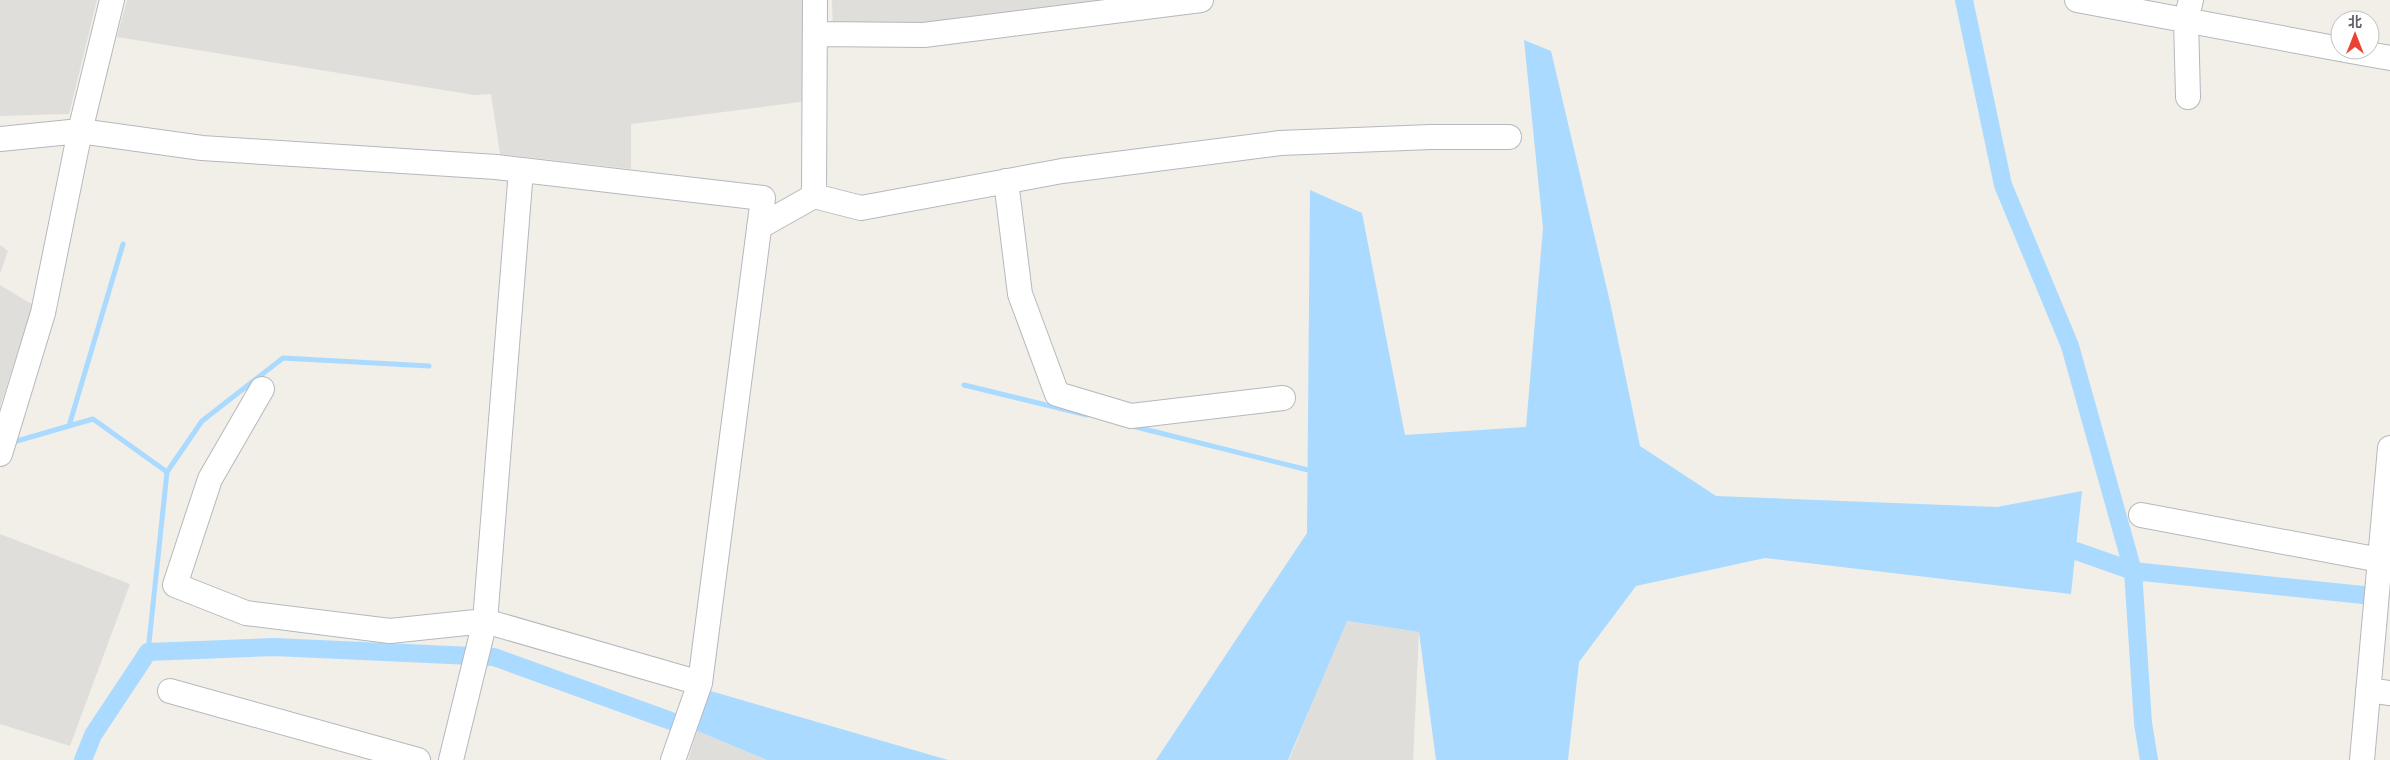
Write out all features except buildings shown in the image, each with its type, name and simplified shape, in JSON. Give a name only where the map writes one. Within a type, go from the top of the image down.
[{"type":"street","points":[[2,448],[43,313],[80,130],[112,0]]},
{"type":"street","points":[[814,196],[815,0]]},
{"type":"street","points":[[815,34],[924,35],[1202,0]]},
{"type":"street","points":[[2077,0],[2188,10],[2330,46]]},
{"type":"street","points":[[2188,10],[2188,96]]},
{"type":"street","points":[[0,139],[80,130],[202,148],[522,170],[762,198],[700,683],[673,760]]},
{"type":"street","points":[[759,227],[814,196],[861,208],[1062,171],[1280,143],[1431,136],[1509,136]]},
{"type":"street","points":[[451,760],[485,621],[522,170]]},
{"type":"street","points":[[1006,181],[1020,294],[1057,394],[1131,416],[1283,398]]},
{"type":"street","points":[[262,389],[210,479],[175,585],[246,613],[390,631],[485,621],[700,683]]},
{"type":"street","points":[[2362,760],[2379,692],[2384,546],[2390,448]]},
{"type":"street","points":[[2141,515],[2384,546]]},
{"type":"street","points":[[170,691],[418,760]]},
{"type":"shaded area","points":[[0,0],[97,0],[69,114],[0,116]]},
{"type":"shaded area","points":[[127,0],[815,0],[815,34],[802,40],[815,100],[631,124],[631,169],[500,154],[491,94],[474,95],[117,37]]},
{"type":"shaded area","points":[[832,0],[1143,0],[833,33]]},
{"type":"shaded area","points":[[0,245],[8,251],[0,274]]},
{"type":"shaded area","points":[[0,285],[33,305],[0,407]]},
{"type":"shaded area","points":[[0,534],[130,584],[70,746],[0,724]]},
{"type":"shaded area","points":[[1346,621],[1419,632],[1413,760],[1289,760]]},
{"type":"shaded area","points":[[697,731],[767,760],[688,760]]},
{"type":"water","points":[[1524,40],[1551,51],[1610,302],[1640,446],[1716,496],[1997,507],[2082,491],[2071,594],[1765,558],[1636,586],[1579,662],[1568,760],[1436,760],[1419,632],[1347,621],[1288,760],[1156,760],[1307,533],[1310,190],[1362,213],[1405,435],[1526,427],[1543,228]]},
{"type":"water","points":[[697,687],[948,760],[767,760],[678,723]]},
{"type":"waterway","points":[[1964,0],[2003,185],[2070,346],[2133,571],[2143,723],[2149,760]]},
{"type":"waterway","points":[[69,426],[123,244]]},
{"type":"waterway","points":[[167,472],[202,421],[283,358],[429,366]]},
{"type":"waterway","points":[[964,385],[1087,415]]},
{"type":"waterway","points":[[10,443],[93,419],[167,472],[148,652]]},
{"type":"waterway","points":[[1132,426],[1308,470]]},
{"type":"waterway","points":[[2076,551],[2133,571],[2363,595]]},
{"type":"waterway","points":[[83,760],[93,735],[148,652],[274,647],[494,657],[671,721]]}]
